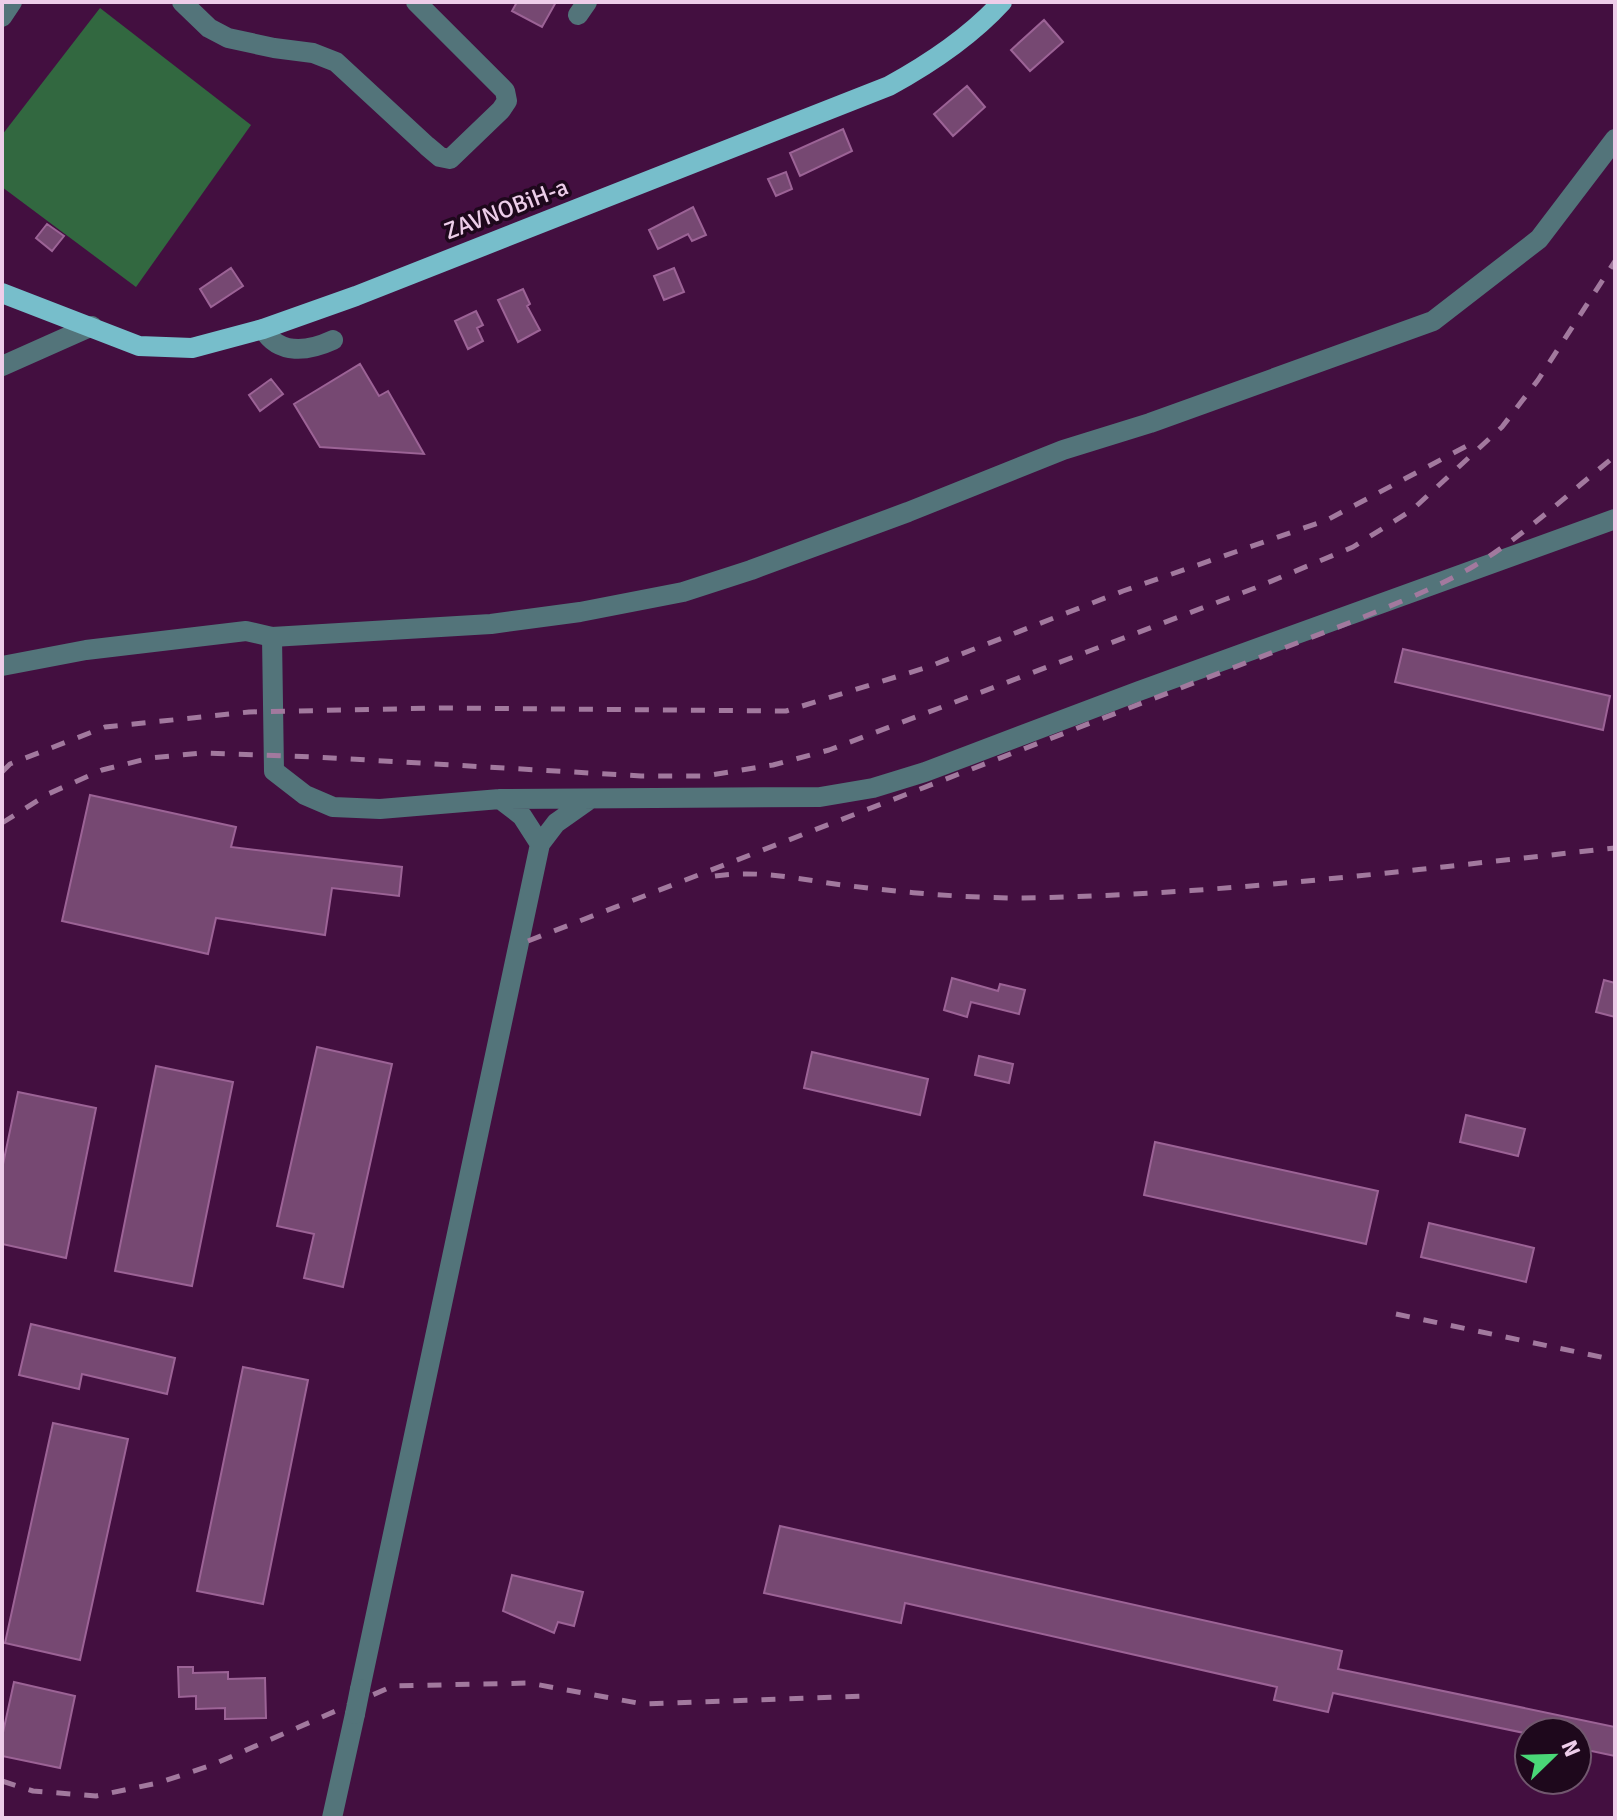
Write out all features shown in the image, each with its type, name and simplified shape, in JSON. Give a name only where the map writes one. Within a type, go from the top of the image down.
[{"type":"main road","name":"ZAVNOBiH-a","points":[[2,293],[139,346],[192,348],[263,329],[356,296],[889,86],[915,72],[981,25],[1002,2]]},
{"type":"street","points":[[2,17],[12,2]]},
{"type":"street","points":[[182,2],[209,28],[228,38],[313,53],[336,62],[427,146],[440,157],[450,159],[501,110],[507,101],[505,91],[416,2]]},
{"type":"street","points":[[2,666],[86,650],[246,631],[272,637],[491,624],[580,612],[683,592],[780,560],[1063,450],[1150,423],[1433,321],[1539,239],[1615,139]]},
{"type":"street","points":[[2,366],[92,326]]},
{"type":"street","points":[[263,329],[275,343],[297,349],[312,350],[333,340]]},
{"type":"street","points":[[272,637],[274,771],[305,795],[333,807],[380,809],[500,799],[820,797],[873,788],[925,772],[1615,519]]},
{"type":"street","points":[[332,1818],[540,844],[556,823],[592,798]]},
{"type":"street","points":[[500,799],[522,816],[540,844]]},
{"type":"shaded area","points":[[100,8],[251,125],[136,287],[2,187],[2,135]]},
{"type":"building","points":[[517,2],[556,2],[542,27],[512,11]]},
{"type":"building","points":[[1044,20],[1063,42],[1030,71],[1011,50]]},
{"type":"building","points":[[967,86],[985,107],[953,136],[934,114]]},
{"type":"building","points":[[843,129],[852,151],[800,176],[790,153]]},
{"type":"building","points":[[786,172],[792,189],[776,196],[768,179]]},
{"type":"building","points":[[693,207],[706,235],[692,241],[688,234],[658,249],[649,230]]},
{"type":"building","points":[[47,224],[64,236],[52,251],[36,238]]},
{"type":"building","points":[[231,268],[243,286],[211,307],[200,289]]},
{"type":"building","points":[[674,268],[684,292],[664,300],[654,276]]},
{"type":"building","points":[[523,289],[530,304],[527,306],[540,330],[518,342],[498,300]]},
{"type":"building","points":[[476,311],[483,325],[477,328],[483,341],[468,349],[455,321]]},
{"type":"building","points":[[360,364],[379,396],[388,391],[424,454],[320,447],[294,404]]},
{"type":"building","points":[[271,379],[283,394],[260,411],[249,395]]},
{"type":"building","points":[[1403,649],[1610,696],[1603,730],[1395,682]]},
{"type":"building","points":[[90,795],[236,827],[231,847],[402,867],[399,896],[332,888],[325,935],[216,918],[208,954],[62,921]]},
{"type":"building","points":[[952,978],[998,991],[1000,984],[1025,990],[1019,1014],[971,1002],[967,1017],[944,1010]]},
{"type":"building","points":[[1604,980],[1615,983],[1615,1017],[1596,1012]]},
{"type":"building","points":[[317,1047],[392,1064],[343,1287],[304,1278],[314,1234],[277,1226]]},
{"type":"building","points":[[812,1052],[928,1079],[920,1115],[804,1088]]},
{"type":"building","points":[[979,1056],[1013,1064],[1009,1083],[975,1075]]},
{"type":"building","points":[[156,1066],[233,1082],[192,1286],[115,1271]]},
{"type":"building","points":[[18,1092],[96,1108],[66,1258],[2,1244],[2,1169]]},
{"type":"building","points":[[1466,1115],[1525,1129],[1518,1156],[1460,1142]]},
{"type":"building","points":[[1155,1142],[1378,1191],[1366,1244],[1144,1195]]},
{"type":"building","points":[[1429,1223],[1534,1248],[1526,1282],[1421,1257]]},
{"type":"building","points":[[31,1324],[175,1358],[167,1394],[82,1374],[79,1389],[19,1375]]},
{"type":"building","points":[[243,1367],[308,1380],[263,1604],[197,1591]]},
{"type":"building","points":[[53,1423],[128,1439],[80,1660],[5,1643]]},
{"type":"building","points":[[780,1526],[1342,1651],[1338,1669],[1562,1716],[1513,1716],[1513,1731],[1333,1693],[1328,1712],[1274,1700],[1277,1687],[905,1603],[901,1623],[764,1593]]},
{"type":"building","points":[[512,1575],[583,1592],[574,1626],[558,1622],[554,1633],[503,1611]]},
{"type":"building","points":[[178,1667],[193,1667],[193,1673],[228,1672],[228,1679],[265,1678],[266,1718],[225,1719],[225,1708],[196,1709],[196,1696],[179,1697]]},
{"type":"building","points":[[14,1682],[75,1696],[60,1768],[2,1756],[2,1737]]},
{"type":"building","points":[[1593,1722],[1615,1727],[1615,1756],[1593,1751]]},
{"type":"railway","points":[[2,823],[48,794],[102,770],[150,758],[201,753],[641,776],[705,776],[773,765],[829,750],[1255,588],[1353,547],[1412,510],[1502,427],[1538,380],[1615,261]]},
{"type":"railway","points":[[2,772],[10,764],[105,727],[249,712],[440,708],[786,711],[928,667],[1123,591],[1327,520],[1478,440]]},
{"type":"railway","points":[[528,941],[1429,589],[1474,566],[1511,541],[1615,456]]},
{"type":"railway","points":[[715,876],[761,874],[882,890],[976,897],[1097,896],[1319,880],[1615,848]]},
{"type":"railway","points":[[1396,1314],[1615,1360]]},
{"type":"railway","points":[[2,1781],[33,1791],[96,1796],[158,1783],[212,1765],[393,1686],[529,1683],[643,1704],[866,1696]]}]
